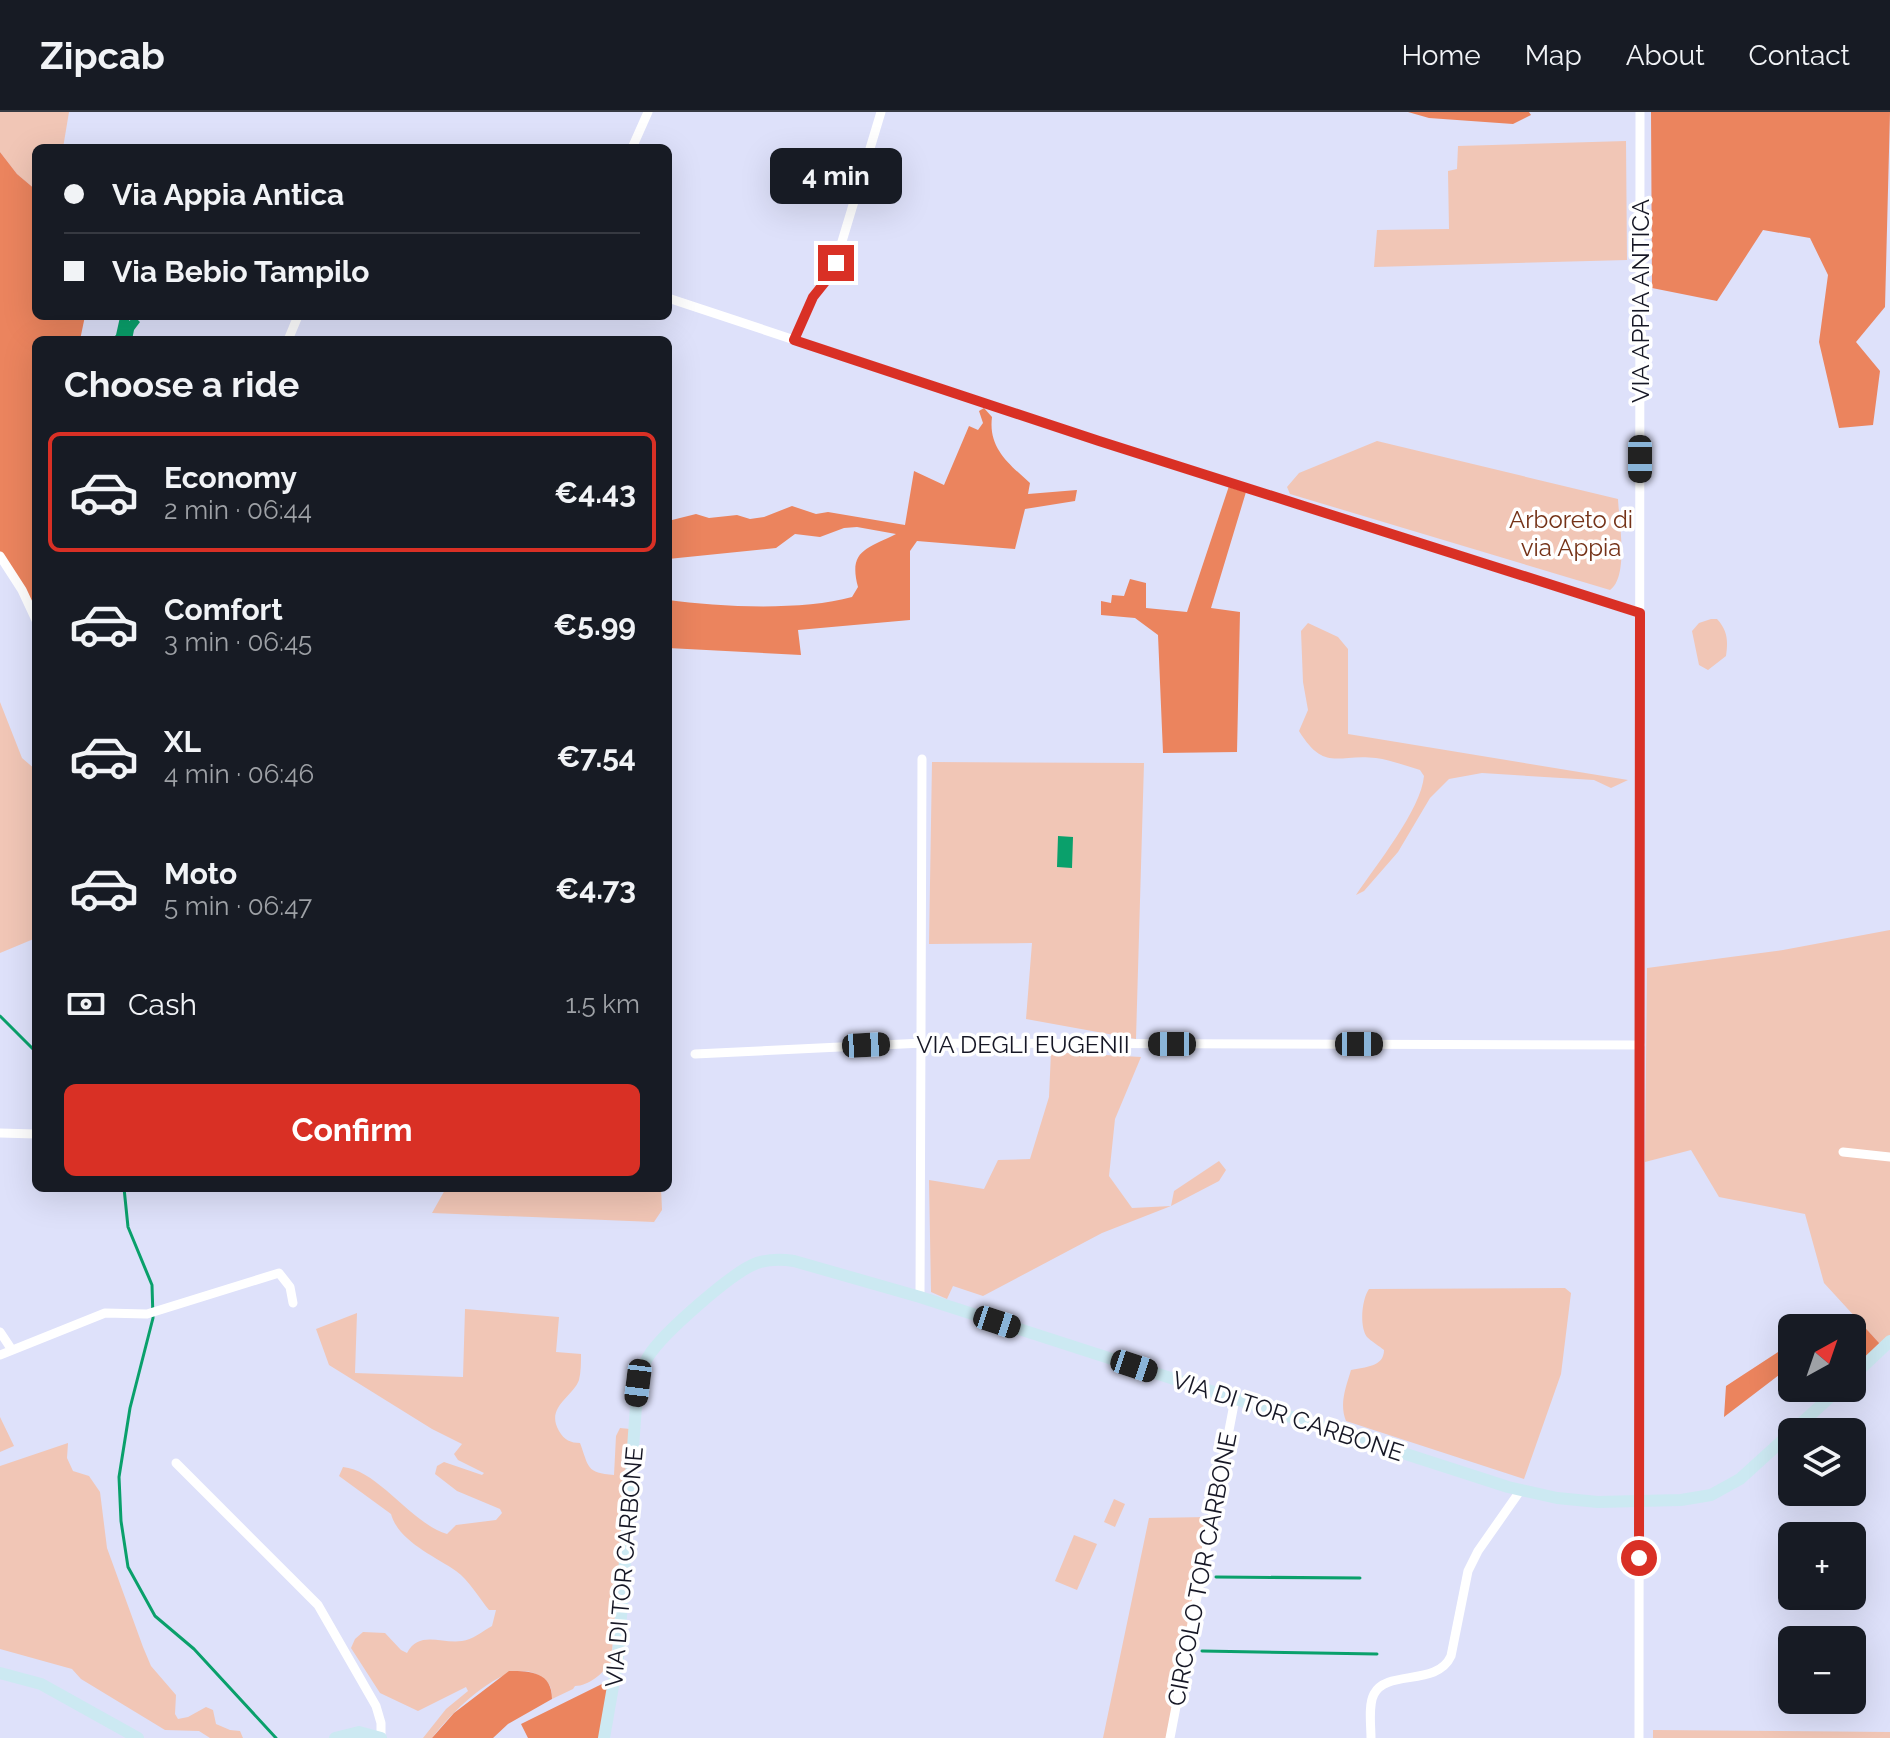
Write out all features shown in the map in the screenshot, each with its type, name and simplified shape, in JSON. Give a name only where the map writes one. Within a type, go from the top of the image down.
[{"type":"main road","name":"VIA DI TOR CARBONE","points":[[604,1738],[618,1658],[641,1373],[649,1356],[680,1323],[729,1280],[752,1265],[768,1260],[799,1262],[920,1297],[1520,1491],[1579,1501],[1694,1499],[1724,1490],[1744,1476],[1825,1402]]},
{"type":"main road","points":[[1866,1364],[1890,1341]]},
{"type":"main road","points":[[0,1673],[47,1687],[138,1738]]},
{"type":"main road","points":[[335,1738],[359,1732],[381,1738]]},
{"type":"street","points":[[634,144],[648,112]]},
{"type":"street","points":[[794,340],[813,297],[834,268],[881,112]]},
{"type":"street","name":"VIA APPIA ANTICA","points":[[1639,1738],[1640,112]]},
{"type":"street","points":[[672,299],[1099,441],[1640,613]]},
{"type":"street","points":[[0,556],[32,611]]},
{"type":"street","points":[[920,1297],[922,759]]},
{"type":"street","name":"VIA DEGLI EUGENII","points":[[695,1054],[923,1043],[1640,1045]]},
{"type":"street","points":[[0,1133],[32,1134]]},
{"type":"street","points":[[1843,1152],[1890,1157]]},
{"type":"street","points":[[0,1355],[105,1313],[147,1314],[279,1273],[290,1287],[293,1303]]},
{"type":"street","points":[[0,1332],[12,1350]]},
{"type":"street","name":"CIRCOLO TOR CARBONE","points":[[1170,1738],[1235,1399]]},
{"type":"street","points":[[176,1463],[318,1605],[376,1706],[381,1738]]},
{"type":"street","points":[[1371,1738],[1372,1704],[1376,1690],[1387,1683],[1438,1671],[1446,1666],[1451,1656],[1468,1571],[1478,1551],[1520,1491]]},
{"type":"green space","points":[[0,112],[69,112],[64,144],[32,144],[32,187],[17,174],[0,152]]},
{"type":"green space","points":[[1626,141],[1627,260],[1374,267],[1377,230],[1449,229],[1448,171],[1457,169],[1458,146]]},
{"type":"green space","name":"Arboreto di via Appia","points":[[1377,441],[1618,499],[1622,548],[1616,583],[1610,590],[1290,494],[1287,487],[1299,473]]},
{"type":"green space","points":[[1717,619],[1723,628],[1727,646],[1726,656],[1708,670],[1699,665],[1692,631],[1699,623]]},
{"type":"green space","points":[[1308,623],[1338,637],[1348,649],[1348,734],[1628,780],[1611,788],[1594,780],[1482,773],[1449,779],[1430,798],[1398,852],[1364,891],[1356,895],[1406,821],[1421,790],[1424,776],[1420,770],[1382,759],[1325,757],[1308,744],[1299,731],[1308,710],[1303,682],[1301,631]]},
{"type":"green space","points":[[0,702],[22,758],[32,767],[32,940],[0,953]]},
{"type":"green space","points":[[932,762],[1144,763],[1136,1039],[1026,1019],[1032,943],[929,944]]},
{"type":"green space","points":[[1890,930],[1890,1335],[1880,1344],[1866,1329],[1866,1314],[1852,1314],[1824,1283],[1805,1214],[1719,1197],[1691,1150],[1645,1162],[1647,968],[1783,950]]},
{"type":"green space","points":[[1051,1052],[1141,1057],[1115,1119],[1109,1176],[1132,1208],[1171,1206],[1102,1233],[983,1296],[953,1286],[947,1299],[931,1292],[929,1180],[984,1189],[998,1160],[1030,1159],[1049,1097]]},
{"type":"green space","points":[[1219,1161],[1226,1170],[1219,1181],[1171,1206],[1174,1191]]},
{"type":"green space","points":[[444,1192],[661,1192],[662,1210],[654,1222],[432,1213]]},
{"type":"green space","points":[[1565,1288],[1571,1293],[1561,1374],[1524,1479],[1346,1421],[1343,1402],[1351,1370],[1373,1365],[1383,1356],[1384,1350],[1367,1337],[1363,1326],[1363,1306],[1369,1289]]},
{"type":"green space","points":[[465,1309],[559,1317],[556,1352],[581,1354],[581,1364],[579,1380],[558,1409],[556,1423],[565,1439],[580,1443],[593,1470],[614,1475],[616,1436],[620,1428],[630,1429],[611,1664],[590,1681],[552,1699],[549,1684],[542,1677],[525,1671],[510,1673],[465,1702],[432,1738],[423,1738],[446,1709],[468,1691],[466,1687],[418,1711],[380,1693],[351,1648],[355,1639],[363,1632],[385,1633],[407,1653],[412,1646],[424,1640],[462,1641],[474,1637],[492,1626],[496,1610],[489,1610],[461,1575],[402,1533],[391,1514],[339,1476],[343,1467],[356,1470],[421,1520],[447,1534],[456,1525],[496,1520],[502,1513],[500,1509],[457,1491],[435,1474],[437,1466],[444,1462],[482,1475],[484,1473],[458,1460],[454,1454],[462,1444],[432,1429],[329,1365],[316,1329],[357,1313],[355,1373],[463,1377]]},
{"type":"green space","points":[[0,1417],[14,1446],[0,1452]]},
{"type":"green space","points":[[68,1443],[67,1458],[73,1471],[89,1476],[100,1492],[107,1548],[151,1666],[176,1695],[175,1714],[178,1719],[188,1717],[206,1707],[213,1710],[216,1724],[240,1731],[243,1738],[210,1738],[199,1731],[165,1730],[81,1679],[72,1669],[0,1649],[0,1466]]},
{"type":"green space","points":[[1114,1499],[1125,1504],[1115,1527],[1104,1522]]},
{"type":"green space","points":[[1209,1517],[1166,1738],[1103,1738],[1149,1518]]},
{"type":"green space","points":[[1074,1535],[1097,1544],[1077,1590],[1055,1581]]},
{"type":"green space","points":[[1653,1730],[1890,1732],[1890,1738],[1653,1738]]},
{"type":"shaded area","points":[[1408,112],[1529,112],[1531,115],[1513,124],[1429,118]]},
{"type":"shaded area","points":[[1651,112],[1890,112],[1885,307],[1856,342],[1880,371],[1873,425],[1839,428],[1819,342],[1828,275],[1810,238],[1763,230],[1717,301],[1652,288]]},
{"type":"shaded area","points":[[0,152],[17,174],[32,187],[32,320],[84,320],[81,336],[32,336],[32,615],[0,555]]},
{"type":"shaded area","points":[[119,320],[140,322],[133,336],[116,335]]},
{"type":"shaded area","points":[[984,408],[992,417],[993,438],[1002,454],[1030,483],[1028,494],[1077,490],[1075,501],[1025,509],[1015,549],[917,541],[910,551],[910,620],[798,630],[801,655],[672,648],[672,600],[761,606],[810,604],[852,597],[858,587],[856,565],[862,552],[896,534],[857,527],[844,528],[820,537],[795,534],[776,548],[672,559],[672,520],[696,514],[709,518],[737,515],[750,519],[792,506],[816,514],[828,512],[905,525],[914,471],[944,485],[969,426],[978,430],[983,423],[979,411]]},
{"type":"shaded area","points":[[1229,486],[1246,492],[1211,608],[1240,612],[1237,752],[1163,753],[1158,635],[1135,618],[1101,615],[1101,601],[1111,603],[1112,595],[1124,596],[1130,579],[1146,583],[1146,608],[1187,612]]},
{"type":"shaded area","points":[[1058,836],[1073,837],[1072,868],[1057,867]]},
{"type":"shaded area","points":[[1866,1329],[1880,1344],[1866,1356]]},
{"type":"shaded area","points":[[1778,1352],[1778,1376],[1724,1417],[1726,1386]]},
{"type":"shaded area","points":[[509,1671],[532,1673],[544,1678],[552,1699],[508,1724],[493,1738],[432,1738],[454,1713]]},
{"type":"shaded area","points":[[606,1682],[609,1689],[599,1738],[528,1738],[521,1724]]},
{"type":"waterway","points":[[0,1016],[32,1048]]},
{"type":"waterway","points":[[124,1192],[128,1227],[152,1285],[153,1318],[130,1408],[119,1477],[128,1567],[155,1616],[194,1649],[276,1738]]},
{"type":"waterway","points":[[1216,1577],[1360,1578]]},
{"type":"waterway","points":[[1202,1651],[1377,1654]]},
{"type":"route","points":[[836,263],[813,297],[794,340],[1099,441],[1640,613],[1639,1558]]}]
